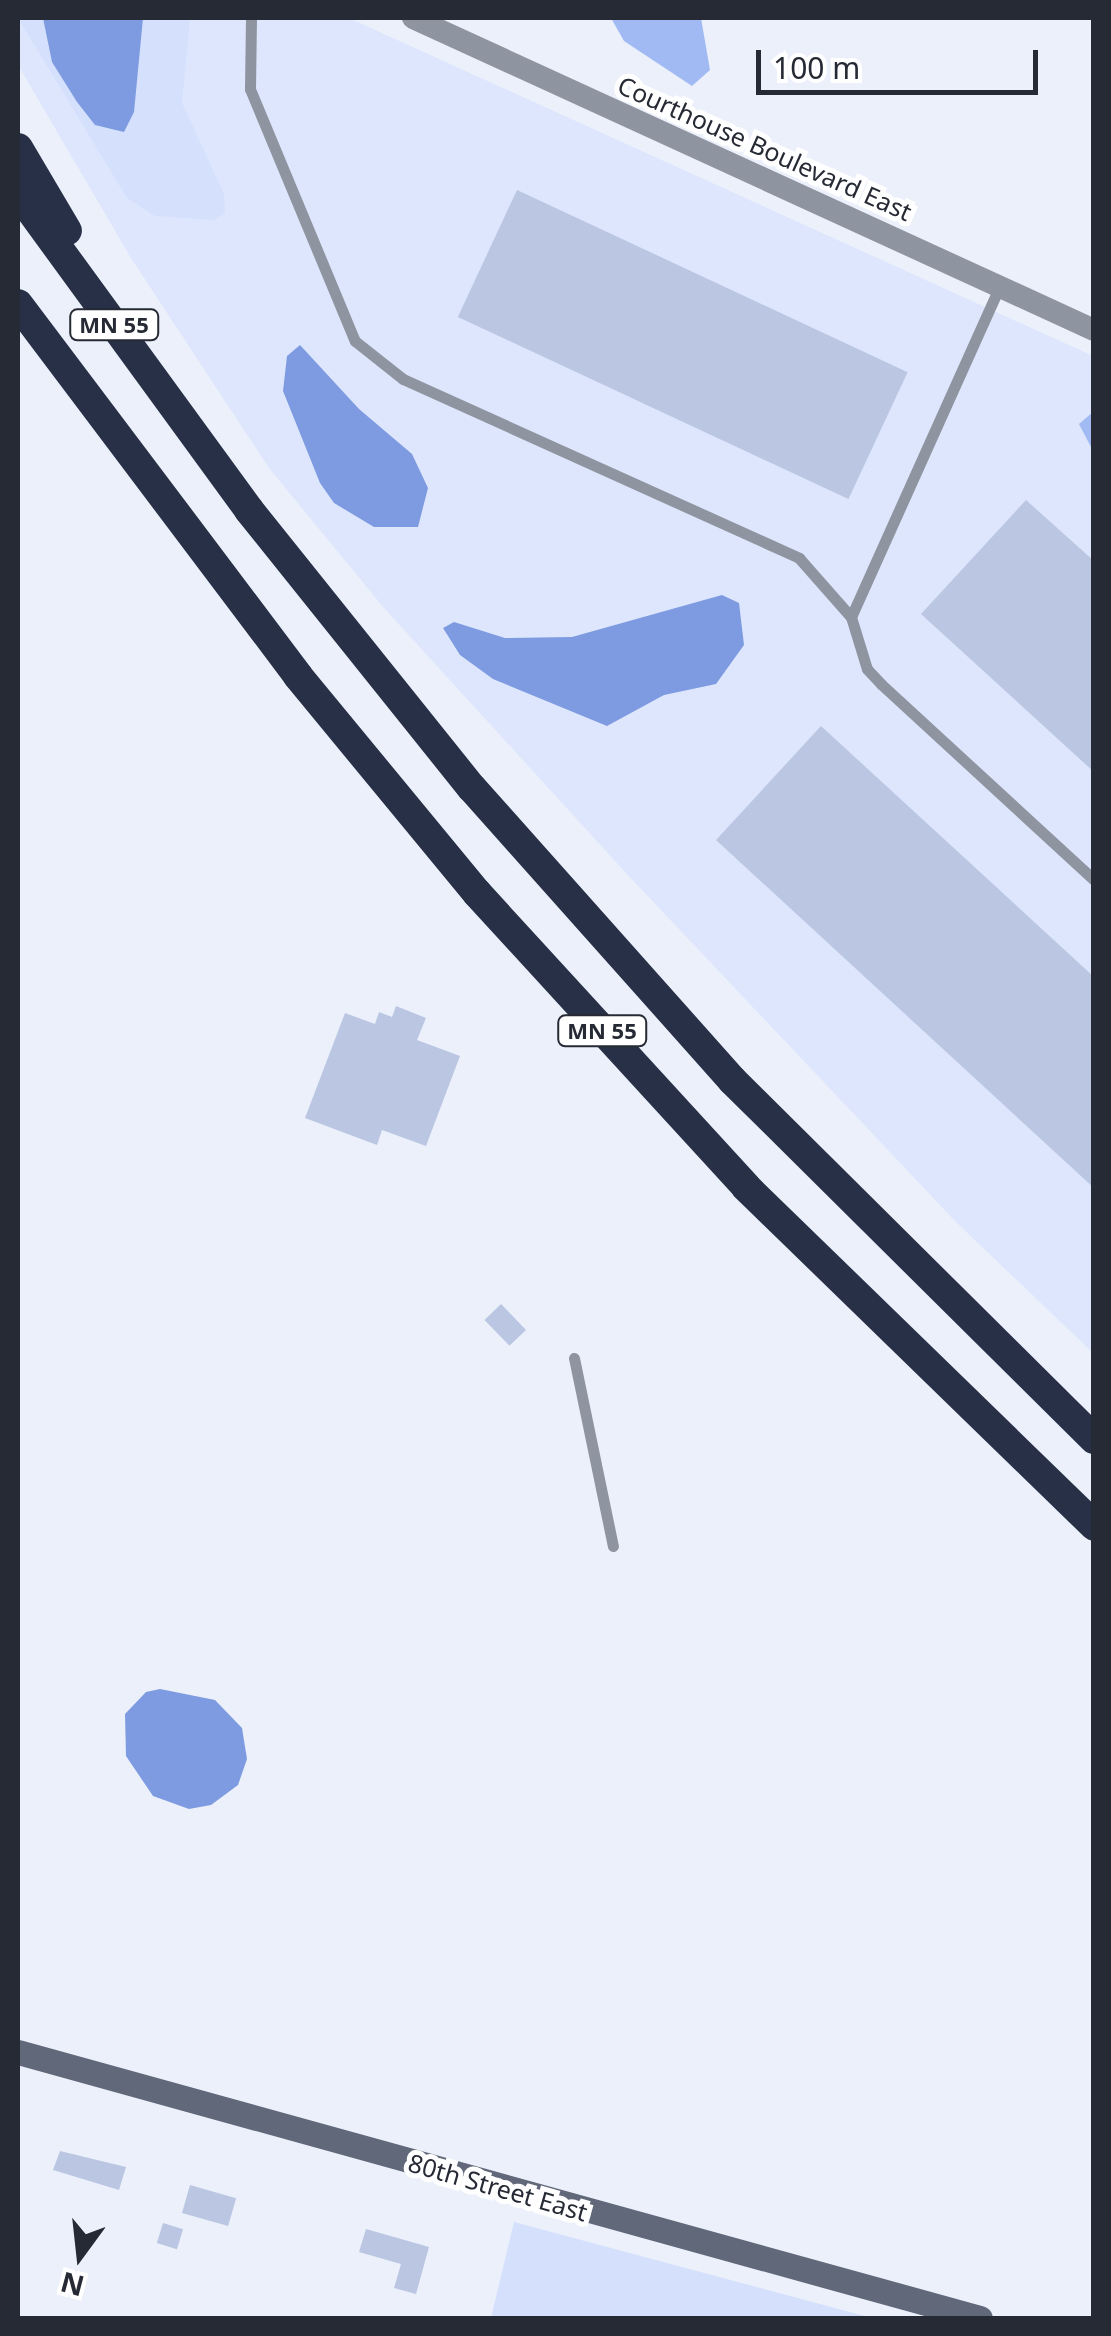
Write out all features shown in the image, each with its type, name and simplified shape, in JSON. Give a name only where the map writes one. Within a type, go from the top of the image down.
[{"type":"highway","points":[[18,148],[211,458]]},
{"type":"highway","name":"MN 55","points":[[18,193],[211,458],[472,788],[652,992],[918,1270],[1094,1439]]},
{"type":"highway","name":"MN 55","points":[[18,304],[158,494],[430,838],[637,1070],[842,1286],[1094,1526]]},
{"type":"highway","points":[[18,329],[158,494]]},
{"type":"street","name":"Courthouse Boulevard East","points":[[413,18],[1094,330]]},
{"type":"street","name":"80th Street East","points":[[18,2052],[980,2318]]},
{"type":"lane","points":[[251,18],[250,89],[355,341],[403,379],[799,558],[851,617],[862,658],[880,684],[1094,880]]},
{"type":"lane","points":[[851,617],[1000,286]]},
{"type":"lane","points":[[574,1358],[612,1546]]},
{"type":"shaded area","points":[[18,18],[349,18],[1093,356],[1093,1353],[956,1222],[626,873],[384,608],[269,468],[131,258],[18,65]]},
{"type":"shaded area","points":[[18,18],[190,18],[182,103],[224,194],[225,213],[215,220],[155,216],[127,198]]},
{"type":"shaded area","points":[[43,18],[143,18],[134,112],[124,132],[95,125],[77,102],[52,62]]},
{"type":"shaded area","points":[[611,18],[701,18],[710,70],[692,86],[624,41]]},
{"type":"shaded area","points":[[300,345],[359,409],[412,454],[428,488],[418,527],[374,527],[334,503],[320,483],[283,391],[287,356]]},
{"type":"shaded area","points":[[1094,412],[1093,451],[1079,424]]},
{"type":"shaded area","points":[[722,595],[739,603],[744,645],[716,684],[664,695],[607,726],[493,679],[460,655],[443,628],[454,622],[505,638],[572,637]]},
{"type":"shaded area","points":[[160,1689],[215,1700],[242,1728],[247,1759],[238,1785],[211,1805],[189,1809],[153,1796],[126,1756],[125,1714],[146,1692]]},
{"type":"shaded area","points":[[514,2222],[861,2315],[873,2318],[491,2318]]},
{"type":"building","points":[[517,190],[908,372],[848,499],[458,317]]},
{"type":"building","points":[[1026,500],[1094,561],[1094,772],[921,614]]},
{"type":"building","points":[[821,726],[1094,977],[1094,1188],[716,840]]},
{"type":"building","points":[[396,1006],[426,1018],[417,1040],[460,1056],[426,1146],[382,1130],[377,1145],[305,1118],[345,1013],[375,1024],[379,1012],[392,1017]]},
{"type":"building","points":[[501,1304],[526,1330],[509,1346],[484,1320]]},
{"type":"building","points":[[60,2151],[126,2167],[119,2190],[53,2170]]},
{"type":"building","points":[[190,2185],[236,2198],[228,2226],[182,2213]]},
{"type":"building","points":[[163,2223],[183,2229],[177,2249],[157,2243]]},
{"type":"building","points":[[366,2229],[429,2247],[416,2294],[394,2288],[401,2264],[359,2252]]}]
